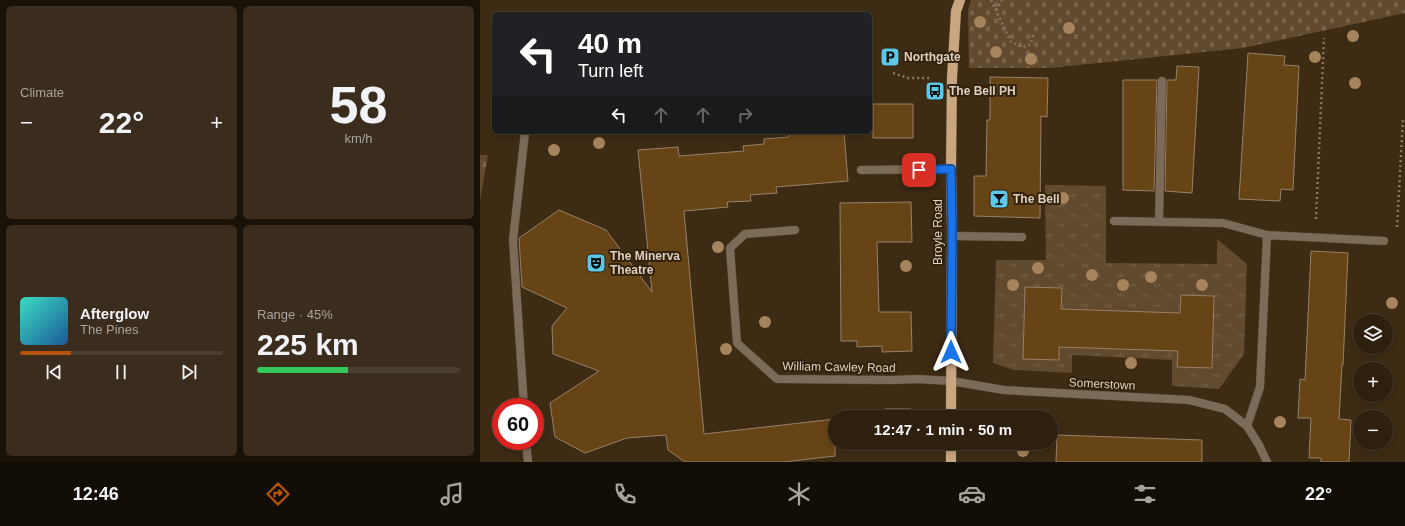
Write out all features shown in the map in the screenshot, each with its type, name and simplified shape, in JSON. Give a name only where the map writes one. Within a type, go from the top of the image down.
[{"type":"main road","name":"Broyle Road","points":[[951,410],[952,78],[956,11],[960,0]]},
{"type":"main road","points":[[952,450],[952,462]]},
{"type":"street","points":[[1159,222],[1162,81]]},
{"type":"street","points":[[523,398],[512,240],[525,134]]},
{"type":"street","points":[[861,170],[951,169]]},
{"type":"street","points":[[1114,221],[1224,223],[1267,235],[1384,241]]},
{"type":"street","name":"William Cawley Road","points":[[795,230],[745,234],[730,248],[737,343],[777,379],[917,379],[951,381]]},
{"type":"street","points":[[1247,426],[1260,387],[1267,235]]},
{"type":"street","points":[[952,236],[1022,237]]},
{"type":"street","name":"Somerstown","points":[[951,381],[1004,390],[1188,400],[1225,409],[1247,426],[1259,445],[1267,462]]},
{"type":"street","points":[[527,450],[528,462]]},
{"type":"path","points":[[991,0],[1011,42],[1023,47],[1027,46],[1031,44],[1033,35]]},
{"type":"path","points":[[996,10],[1002,0]]},
{"type":"path","points":[[1315,237],[1324,38]]},
{"type":"path","points":[[893,73],[908,78],[952,78]]},
{"type":"path","points":[[1397,234],[1403,119]]},
{"type":"green space","points":[[971,0],[1405,0],[1405,13],[1243,48],[1050,68],[969,68],[968,10]]},
{"type":"green space","points":[[480,155],[488,155],[480,200]]},
{"type":"green space","points":[[1045,185],[1106,186],[1106,263],[1217,264],[1217,239],[1247,264],[1244,354],[1219,389],[1172,386],[1172,360],[1072,355],[1072,373],[1014,370],[993,363],[996,260],[1046,260]]},
{"type":"building","points":[[1248,53],[1285,56],[1284,65],[1299,66],[1293,190],[1281,189],[1280,201],[1239,199]]},
{"type":"building","points":[[1177,66],[1199,67],[1192,193],[1165,191],[1167,80],[1176,80]]},
{"type":"building","points":[[990,77],[1048,78],[1047,117],[1041,116],[1040,218],[974,216],[974,176],[986,176],[987,120],[990,120]]},
{"type":"building","points":[[1123,80],[1157,80],[1154,191],[1123,190]]},
{"type":"building","points":[[873,104],[913,104],[913,138],[873,138]]},
{"type":"building","points":[[789,134],[844,134],[848,181],[776,187],[777,193],[750,195],[751,201],[727,202],[728,207],[684,211],[704,434],[828,420],[828,450],[835,450],[835,456],[784,462],[685,462],[668,450],[666,435],[627,438],[585,453],[555,437],[550,403],[599,371],[553,354],[552,326],[567,308],[522,287],[519,238],[559,210],[606,230],[652,292],[638,150],[678,147],[679,156],[744,151],[743,146],[764,144],[764,139],[789,137]]},
{"type":"building","points":[[911,202],[912,242],[877,242],[879,312],[911,312],[912,351],[882,352],[882,346],[857,347],[857,341],[841,341],[840,203]]},
{"type":"building","points":[[1311,251],[1348,253],[1339,419],[1351,420],[1349,462],[1321,462],[1321,458],[1309,458],[1311,418],[1298,418],[1300,379],[1305,380]]},
{"type":"building","points":[[1025,287],[1062,288],[1061,309],[1180,313],[1181,295],[1214,296],[1212,368],[1177,367],[1178,351],[1059,347],[1059,360],[1023,359]]},
{"type":"building","points":[[885,409],[911,409],[911,410]]},
{"type":"building","points":[[1058,435],[1202,440],[1202,462],[1056,462]]},
{"type":"place","name":"Northgate","points":[[890,57]]},
{"type":"place","name":"The Bell PH","points":[[935,91]]},
{"type":"place","name":"The Bell","points":[[999,199]]},
{"type":"place","name":"The Minerva Theatre","points":[[596,263]]},
{"type":"route","points":[[919,170],[951,169],[951,352]]}]
